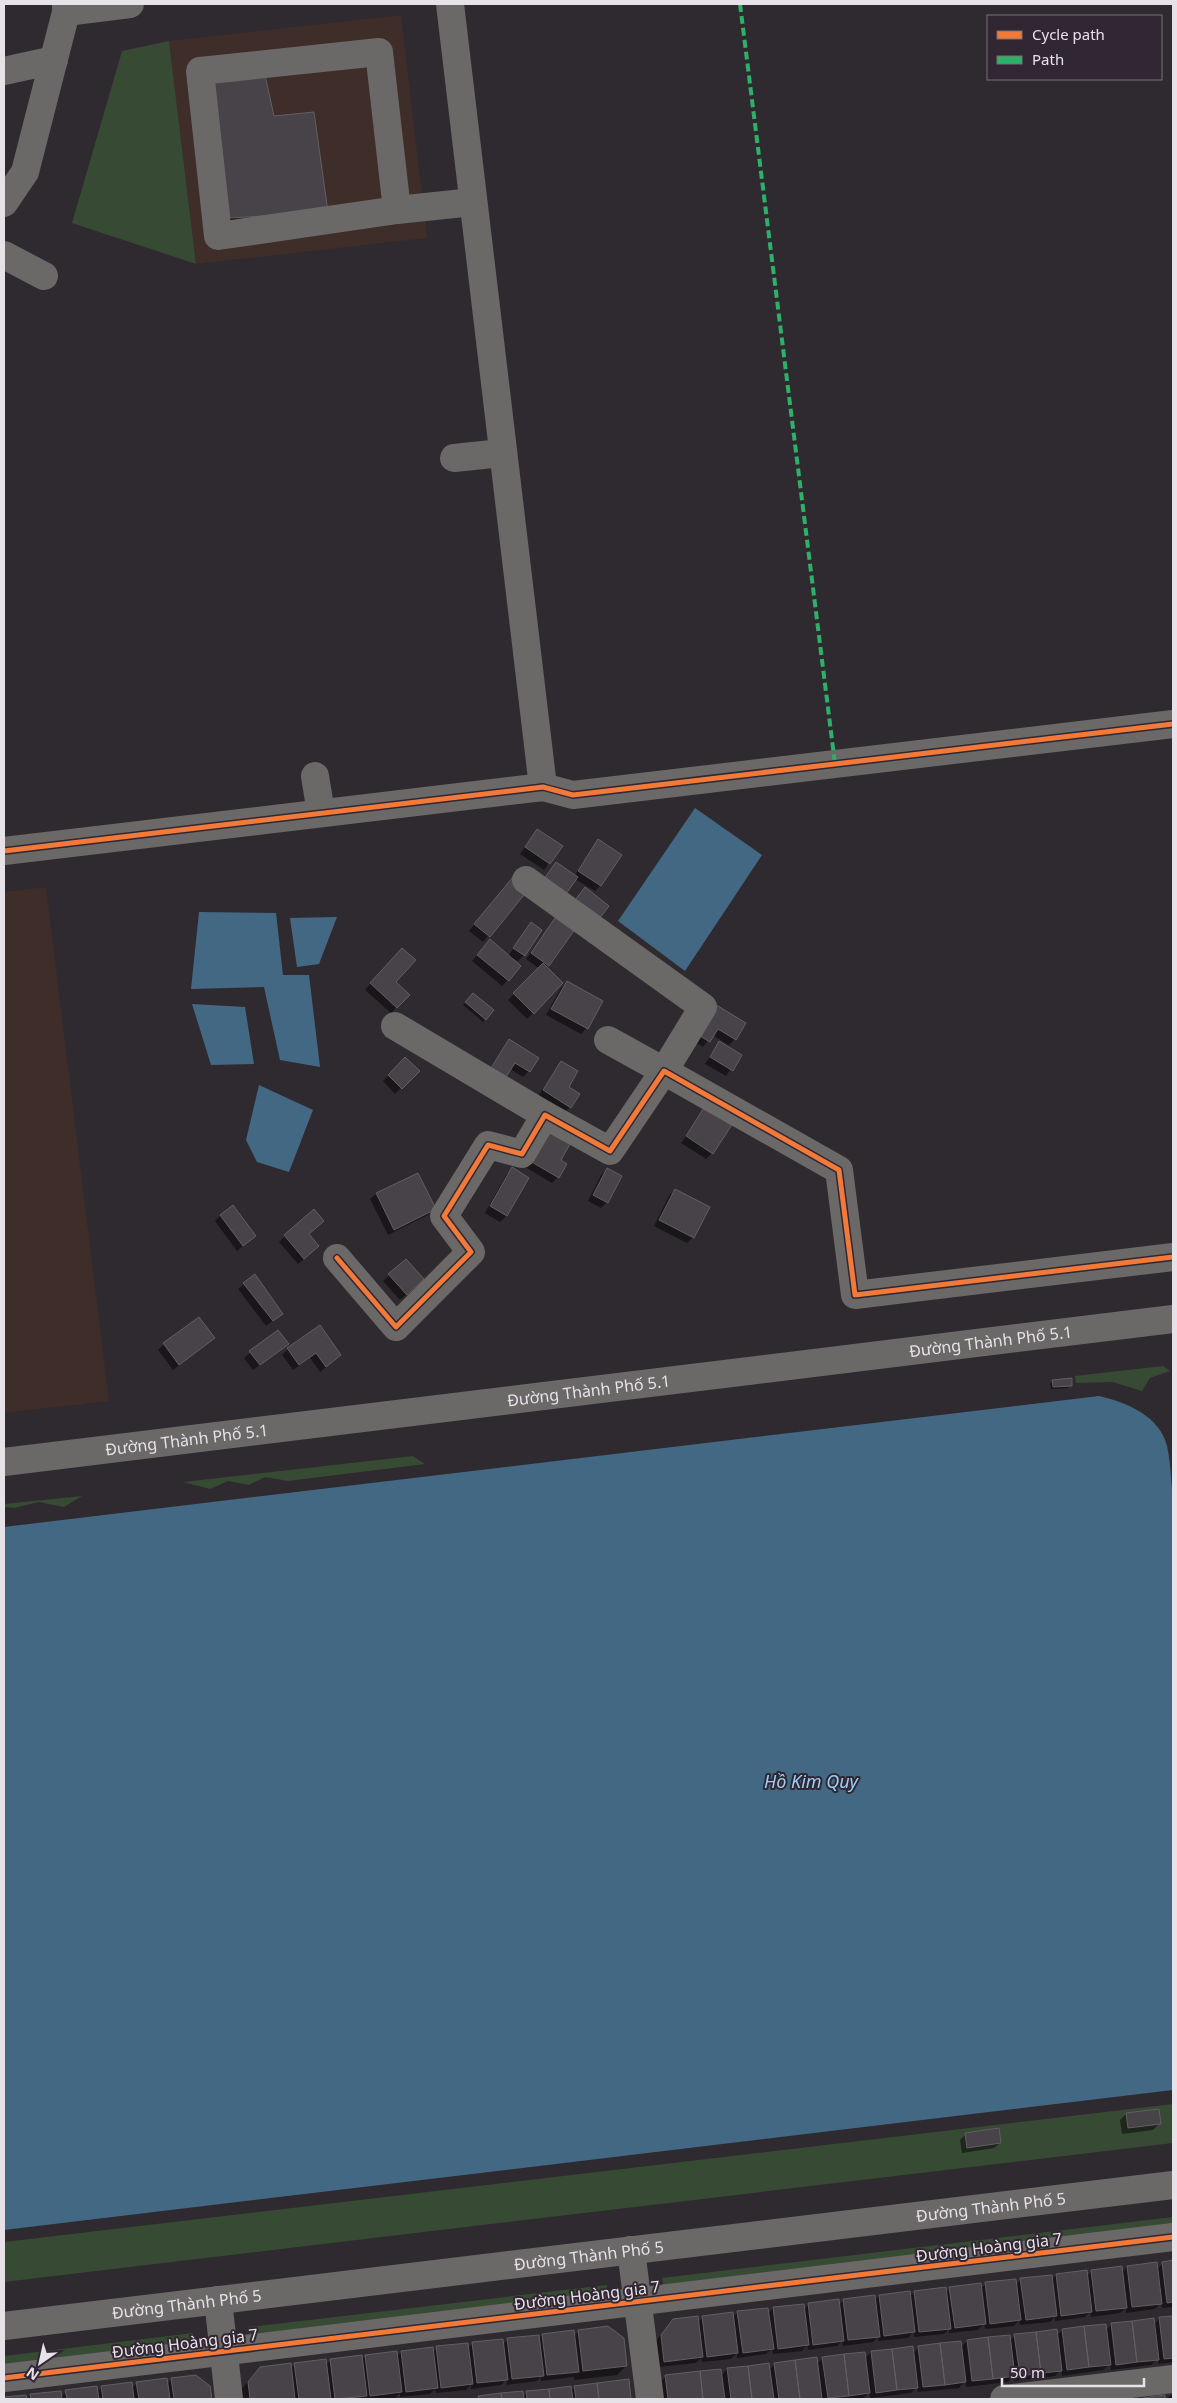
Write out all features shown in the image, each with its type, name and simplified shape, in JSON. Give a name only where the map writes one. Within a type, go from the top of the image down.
[{"type":"street","points":[[4,203],[25,172],[66,8],[130,4]]},
{"type":"street","points":[[450,4],[543,787]]},
{"type":"street","points":[[397,210],[379,52],[200,71],[218,236],[397,210],[473,202]]},
{"type":"street","points":[[4,71],[54,60]]},
{"type":"street","points":[[4,255],[44,276]]},
{"type":"street","points":[[454,458],[502,453]]},
{"type":"street","points":[[4,851],[543,787],[573,796],[1173,724]]},
{"type":"street","points":[[315,776],[320,813]]},
{"type":"street","points":[[395,1026],[545,1115],[610,1151],[704,1007],[526,880]]},
{"type":"street","points":[[608,1040],[840,1170],[855,1295],[1173,1257]]},
{"type":"street","points":[[337,1258],[396,1328],[471,1252],[444,1216],[488,1145],[522,1154],[545,1115]]},
{"type":"street","name":"Đường Thành Phố 5.1","points":[[4,1462],[1173,1319]]},
{"type":"street","name":"Đường Thành Phố 5","points":[[4,2326],[1173,2185]]},
{"type":"street","name":"Đường Hoàng gia 7","points":[[4,2378],[1173,2237]]},
{"type":"street","points":[[631,2250],[650,2399]]},
{"type":"street","points":[[218,2300],[229,2399]]},
{"type":"street","points":[[1004,2399],[1173,2379]]},
{"type":"shaded area","points":[[401,15],[427,238],[196,264],[169,41]]},
{"type":"shaded area","points":[[46,887],[109,1401],[4,1413],[4,892]]},
{"type":"green space","points":[[169,41],[196,264],[72,223],[122,51]]},
{"type":"green space","points":[[1163,1366],[1170,1371],[1150,1378],[1142,1391],[1113,1382],[1076,1383],[1075,1376]]},
{"type":"green space","points":[[413,1456],[425,1464],[288,1481],[265,1477],[249,1485],[228,1481],[210,1489],[183,1482]]},
{"type":"green space","points":[[82,1496],[64,1507],[39,1502],[14,1508],[4,1507],[4,1504]]},
{"type":"green space","points":[[1173,2104],[1173,2143],[4,2282],[4,2242]]},
{"type":"green space","points":[[1173,2217],[1173,2229],[664,2289],[662,2278]]},
{"type":"green space","points":[[607,2285],[608,2295],[250,2337],[249,2327]]},
{"type":"green space","points":[[193,2333],[195,2343],[4,2366],[4,2356]]},
{"type":"water","points":[[695,808],[762,855],[685,971],[618,921]]},
{"type":"water","points":[[199,912],[276,913],[283,975],[309,975],[320,1067],[280,1060],[264,987],[191,989]]},
{"type":"water","points":[[337,917],[319,964],[297,967],[290,918]]},
{"type":"water","points":[[192,1004],[245,1007],[254,1064],[211,1065]]},
{"type":"water","points":[[259,1085],[313,1110],[289,1172],[257,1162],[246,1140]]},
{"type":"water","name":"Hồ Kim Quy","points":[[1099,1396],[1131,1407],[1150,1419],[1157,1426],[1167,1446],[1170,1467],[1173,1500],[1173,2090],[4,2230],[4,1527]]},
{"type":"building","points":[[265,75],[274,116],[314,112],[328,212],[230,218],[213,82]]},
{"type":"building","points":[[537,829],[563,846],[550,864],[525,847]]},
{"type":"building","points":[[598,839],[622,855],[601,886],[578,871]]},
{"type":"building","points":[[556,862],[578,877],[563,898],[541,883]]},
{"type":"building","points":[[513,877],[528,890],[490,937],[474,924]]},
{"type":"building","points":[[585,887],[609,906],[596,923],[572,904]]},
{"type":"building","points":[[559,912],[578,925],[549,966],[531,953]]},
{"type":"building","points":[[531,922],[542,930],[525,956],[513,948]]},
{"type":"building","points":[[490,939],[521,966],[509,981],[477,955]]},
{"type":"building","points":[[402,948],[416,960],[396,982],[410,995],[397,1008],[370,983]]},
{"type":"building","points":[[543,963],[563,983],[534,1014],[513,993]]},
{"type":"building","points":[[567,981],[603,1001],[588,1029],[551,1009]]},
{"type":"building","points":[[473,993],[494,1010],[486,1020],[465,1002]]},
{"type":"building","points":[[713,1003],[746,1023],[736,1040],[718,1029],[710,1042],[695,1033]]},
{"type":"building","points":[[509,1039],[539,1058],[530,1072],[515,1063],[506,1077],[491,1068]]},
{"type":"building","points":[[719,1041],[742,1055],[733,1071],[710,1057]]},
{"type":"building","points":[[405,1057],[420,1071],[402,1089],[388,1075]]},
{"type":"building","points":[[561,1061],[578,1071],[569,1087],[580,1094],[571,1108],[543,1090]]},
{"type":"building","points":[[705,1106],[733,1123],[713,1154],[686,1136]]},
{"type":"building","points":[[547,1131],[570,1144],[561,1160],[567,1164],[559,1178],[530,1161]]},
{"type":"building","points":[[512,1167],[529,1178],[507,1216],[490,1206]]},
{"type":"building","points":[[607,1168],[622,1176],[608,1203],[593,1195]]},
{"type":"building","points":[[418,1173],[436,1209],[394,1230],[376,1193]]},
{"type":"building","points":[[675,1189],[710,1207],[694,1238],[659,1220]]},
{"type":"building","points":[[233,1205],[256,1236],[243,1246],[220,1215]]},
{"type":"building","points":[[314,1209],[324,1221],[309,1234],[319,1246],[304,1259],[284,1235]]},
{"type":"building","points":[[406,1259],[424,1279],[407,1295],[388,1274]]},
{"type":"building","points":[[255,1274],[283,1314],[273,1321],[243,1283]]},
{"type":"building","points":[[199,1317],[215,1338],[179,1365],[163,1343]]},
{"type":"building","points":[[320,1325],[341,1355],[326,1367],[316,1353],[299,1365],[287,1348]]},
{"type":"building","points":[[278,1330],[289,1344],[260,1365],[249,1351]]},
{"type":"building","points":[[1072,1378],[1072,1386],[1053,1387],[1052,1380]]},
{"type":"building","points":[[1159,2109],[1161,2124],[1128,2128],[1126,2113]]},
{"type":"building","points":[[999,2128],[1001,2143],[967,2148],[965,2133]]},
{"type":"building","points":[[1173,2260],[1173,2302],[1167,2303],[1162,2262]]},
{"type":"building","points":[[1157,2262],[1162,2304],[1132,2307],[1127,2266]]},
{"type":"building","points":[[1122,2266],[1127,2308],[1096,2311],[1091,2270]]},
{"type":"building","points":[[1087,2270],[1092,2312],[1061,2316],[1056,2274]]},
{"type":"building","points":[[1052,2275],[1057,2316],[1026,2320],[1020,2278]]},
{"type":"building","points":[[1016,2279],[1021,2320],[990,2324],[985,2282]]},
{"type":"building","points":[[981,2283],[986,2324],[955,2328],[949,2287]]},
{"type":"building","points":[[946,2287],[951,2329],[919,2332],[914,2291]]},
{"type":"building","points":[[910,2291],[915,2332],[884,2336],[879,2295]]},
{"type":"building","points":[[875,2295],[880,2337],[848,2340],[843,2299]]},
{"type":"building","points":[[839,2299],[844,2341],[813,2345],[808,2303]]},
{"type":"building","points":[[804,2304],[809,2345],[778,2349],[773,2307]]},
{"type":"building","points":[[768,2308],[774,2349],[743,2353],[737,2311]]},
{"type":"building","points":[[733,2312],[738,2353],[707,2357],[702,2316]]},
{"type":"building","points":[[698,2316],[703,2357],[664,2362],[661,2335],[673,2319]]},
{"type":"building","points":[[1173,2316],[1173,2358],[1164,2359],[1159,2317]]},
{"type":"building","points":[[1154,2318],[1159,2360],[1137,2362],[1132,2321]]},
{"type":"building","points":[[1132,2321],[1137,2362],[1116,2365],[1111,2323]]},
{"type":"building","points":[[1106,2324],[1111,2365],[1089,2367],[1084,2326]]},
{"type":"building","points":[[608,2326],[624,2338],[627,2366],[583,2371],[578,2330]]},
{"type":"building","points":[[1084,2326],[1089,2367],[1067,2370],[1062,2329]]},
{"type":"building","points":[[1057,2329],[1062,2371],[1041,2373],[1036,2332]]},
{"type":"building","points":[[574,2330],[579,2372],[547,2375],[542,2334]]},
{"type":"building","points":[[1036,2332],[1041,2373],[1020,2376],[1014,2334]]},
{"type":"building","points":[[539,2335],[544,2376],[512,2379],[507,2338]]},
{"type":"building","points":[[1010,2335],[1015,2376],[993,2379],[988,2337]]},
{"type":"building","points":[[988,2337],[993,2379],[972,2381],[967,2340]]},
{"type":"building","points":[[503,2339],[508,2380],[477,2383],[472,2342]]},
{"type":"building","points":[[961,2341],[966,2382],[945,2385],[940,2343]]},
{"type":"building","points":[[468,2343],[473,2384],[441,2388],[436,2346]]},
{"type":"building","points":[[940,2343],[945,2385],[923,2387],[918,2346]]},
{"type":"building","points":[[913,2346],[918,2388],[897,2390],[892,2349]]},
{"type":"building","points":[[433,2347],[438,2388],[406,2392],[401,2351]]},
{"type":"building","points":[[892,2349],[897,2390],[876,2393],[871,2351]]},
{"type":"building","points":[[397,2351],[402,2392],[370,2396],[365,2355]]},
{"type":"building","points":[[865,2352],[870,2393],[849,2396],[844,2354]]},
{"type":"building","points":[[844,2354],[849,2396],[828,2398],[822,2357]]},
{"type":"building","points":[[362,2355],[367,2396],[335,2399],[330,2359]]},
{"type":"building","points":[[817,2357],[822,2399],[800,2399],[795,2360]]},
{"type":"building","points":[[326,2359],[331,2399],[299,2399],[294,2363]]},
{"type":"building","points":[[795,2360],[800,2399],[779,2399],[774,2363]]},
{"type":"building","points":[[291,2363],[295,2399],[250,2399],[248,2382],[260,2367]]},
{"type":"building","points":[[769,2363],[774,2399],[752,2399],[748,2366]]},
{"type":"building","points":[[748,2366],[752,2399],[731,2399],[727,2368]]},
{"type":"building","points":[[721,2369],[725,2399],[703,2399],[700,2371]]},
{"type":"building","points":[[700,2371],[703,2399],[668,2399],[665,2375]]},
{"type":"building","points":[[196,2375],[210,2386],[212,2399],[174,2399],[171,2378]]},
{"type":"building","points":[[167,2378],[170,2399],[139,2399],[136,2382]]},
{"type":"building","points":[[629,2379],[631,2399],[599,2399],[597,2383]]},
{"type":"building","points":[[132,2382],[134,2399],[103,2399],[101,2386]]},
{"type":"building","points":[[597,2383],[599,2399],[576,2399],[574,2386]]},
{"type":"building","points":[[97,2386],[99,2399],[67,2399],[65,2390]]},
{"type":"building","points":[[571,2386],[573,2399],[550,2399],[549,2389]]},
{"type":"building","points":[[549,2389],[550,2399],[527,2399],[526,2391]]},
{"type":"building","points":[[61,2391],[62,2399],[31,2399],[30,2394]]},
{"type":"building","points":[[523,2391],[524,2399],[502,2399],[501,2393]]},
{"type":"building","points":[[501,2393],[502,2399],[479,2399],[478,2396]]},
{"type":"building","points":[[26,2395],[27,2399],[4,2399],[4,2397]]},
{"type":"building","points":[[1165,2395],[1165,2399],[1143,2399],[1143,2398]]},
{"type":"marked path","points":[[740,4],[835,764]]},
{"type":"cycle path","points":[[4,851],[543,787],[573,795],[1173,724]]},
{"type":"cycle path","points":[[337,1258],[396,1327],[471,1252],[444,1216],[488,1145],[522,1154],[545,1115],[610,1151],[664,1071],[839,1170],[855,1295],[1173,1257]]},
{"type":"cycle path","points":[[4,2378],[1173,2237]]}]
